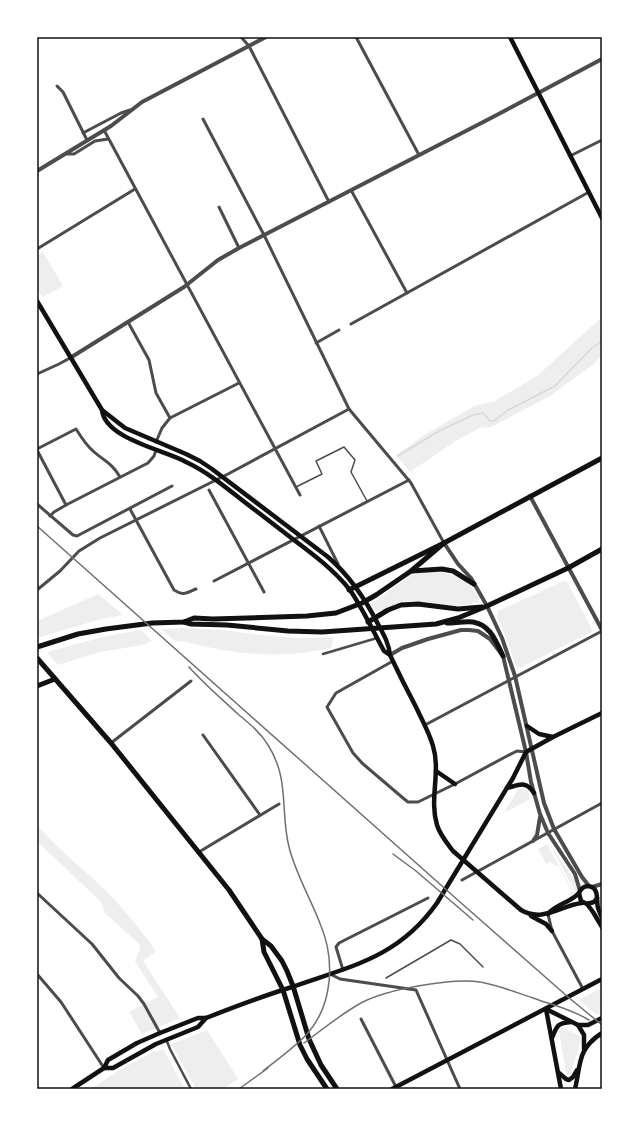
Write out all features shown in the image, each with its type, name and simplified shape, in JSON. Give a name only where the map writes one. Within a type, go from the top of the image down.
[{"type":"main road","points":[[510,37],[602,218]]},
{"type":"main road","points":[[37,301],[102,410],[125,428],[200,461],[222,476],[338,566],[356,587],[375,618],[389,647],[390,655],[425,725],[434,748],[436,771],[434,810],[437,825],[445,842],[453,851],[521,910],[546,924],[552,931]]},
{"type":"main road","points":[[102,410],[102,416],[118,432],[131,440],[185,461],[215,480],[323,562],[350,590],[384,651],[390,655]]},
{"type":"main road","points":[[350,590],[444,543],[602,458]]},
{"type":"main road","points":[[183,622],[194,618],[213,619],[322,616],[348,609],[376,595],[411,571],[444,543]]},
{"type":"main road","points":[[442,622],[487,606],[568,568],[602,549]]},
{"type":"main road","points":[[411,571],[442,569],[453,571],[474,584]]},
{"type":"main road","points":[[368,622],[388,610],[401,605],[418,604],[458,608],[487,606]]},
{"type":"main road","points":[[37,647],[78,634],[152,623],[183,622],[192,624],[227,625],[288,631],[322,632],[442,622],[473,622],[482,625],[492,634],[503,656]]},
{"type":"main road","points":[[37,658],[111,743],[231,893],[262,939],[271,946],[282,961],[293,986],[311,1044],[321,1065],[337,1089]]},
{"type":"main road","points":[[37,686],[54,679]]},
{"type":"main road","points":[[72,1089],[104,1068],[108,1060],[160,1033],[198,1018],[206,1018],[293,986],[343,970],[382,954],[405,938],[437,903],[507,788],[526,752],[553,736],[602,713]]},
{"type":"main road","points":[[527,726],[539,734],[553,736]]},
{"type":"main road","points":[[436,771],[455,784]]},
{"type":"main road","points":[[507,788],[525,784],[528,785],[534,793]]},
{"type":"main road","points":[[548,914],[553,908],[569,901],[584,887],[591,887],[596,890],[598,907],[602,918]]},
{"type":"main road","points":[[579,892],[580,899],[594,912],[602,927]]},
{"type":"main road","points":[[528,914],[548,914],[576,904],[594,902],[597,896]]},
{"type":"main road","points":[[262,939],[264,952],[283,990],[300,1045],[307,1059],[327,1089]]},
{"type":"main road","points":[[394,1088],[602,979]]},
{"type":"main road","points":[[546,1009],[578,1025],[588,1025],[602,1018]]},
{"type":"main road","points":[[546,1009],[561,1089]]},
{"type":"main road","points":[[104,1068],[113,1068],[141,1051],[166,1039],[198,1027],[206,1018]]},
{"type":"main road","points":[[552,1038],[556,1027],[563,1023],[571,1022]]},
{"type":"main road","points":[[575,1089],[578,1068],[584,1049],[584,1035],[578,1025]]},
{"type":"main road","points":[[584,1049],[594,1038],[602,1033]]},
{"type":"main road","points":[[559,1074],[566,1079],[571,1079],[578,1068]]},
{"type":"street","points":[[241,37],[249,46],[329,202]]},
{"type":"street","points":[[37,171],[104,130],[152,96],[266,37]]},
{"type":"street","points":[[356,37],[419,155]]},
{"type":"street","points":[[37,374],[70,358],[128,322],[187,284],[218,260],[239,248],[602,59]]},
{"type":"street","points":[[57,86],[62,92],[87,140]]},
{"type":"street","points":[[83,133],[121,113],[131,110]]},
{"type":"street","points":[[203,119],[264,235],[349,409],[409,480],[454,560],[471,578],[487,606],[502,638],[515,676],[544,803],[554,830],[582,877],[591,887],[602,884]]},
{"type":"street","points":[[104,130],[300,495]]},
{"type":"street","points":[[65,154],[74,154],[95,142],[108,138]]},
{"type":"street","points":[[570,156],[602,140]]},
{"type":"street","points":[[37,249],[135,189]]},
{"type":"street","points":[[351,190],[407,293]]},
{"type":"street","points":[[351,324],[589,192]]},
{"type":"street","points":[[219,207],[239,248]]},
{"type":"street","points":[[128,322],[148,360],[156,393],[170,418]]},
{"type":"street","points":[[316,343],[339,330]]},
{"type":"street","points":[[156,442],[162,428],[170,418],[239,383]]},
{"type":"street","points":[[37,590],[60,571],[79,551],[100,538],[215,480],[349,409]]},
{"type":"street","points":[[66,505],[37,450],[76,429],[85,443],[115,468],[120,477]]},
{"type":"street","points":[[50,516],[66,505],[148,463],[154,456],[156,450]]},
{"type":"street","points":[[214,581],[409,480]]},
{"type":"street","points":[[37,504],[73,535],[77,536],[172,486]]},
{"type":"street","points":[[209,490],[264,592]]},
{"type":"street","points":[[425,725],[602,630],[530,496]]},
{"type":"street","points":[[130,509],[174,590],[180,594],[185,594],[196,589]]},
{"type":"street","points":[[319,526],[338,566]]},
{"type":"street","points":[[390,655],[402,648],[461,630],[478,631],[490,639],[503,656],[540,814],[548,833],[573,870],[579,892]]},
{"type":"street","points":[[323,654],[377,638]]},
{"type":"street","points":[[393,661],[336,693],[328,705],[328,710],[353,753],[362,763],[408,802],[423,800],[517,751],[526,752]]},
{"type":"street","points":[[111,743],[191,681]]},
{"type":"street","points":[[203,735],[260,815]]},
{"type":"street","points":[[462,880],[602,803]]},
{"type":"street","points":[[199,852],[279,804]]},
{"type":"street","points":[[533,841],[536,836],[540,814]]},
{"type":"street","points":[[597,896],[602,892]]},
{"type":"street","points":[[37,893],[92,944],[119,978],[138,996],[160,1033]]},
{"type":"street","points":[[343,970],[336,947],[339,943],[428,898]]},
{"type":"street","points":[[548,914],[552,931],[583,990]]},
{"type":"street","points":[[37,974],[61,1002],[104,1068]]},
{"type":"street","points":[[330,974],[340,979],[416,990],[460,1089]]},
{"type":"street","points":[[361,1019],[394,1088]]},
{"type":"street","points":[[166,1039],[191,1089]]},
{"type":"lane","points":[[296,487],[322,474],[316,461],[344,446],[355,460],[351,472],[367,501]]},
{"type":"lane","points":[[386,978],[452,940],[460,944],[483,967]]},
{"type":"shaded area","points":[[43,252],[63,286],[42,297],[37,287],[37,255]]},
{"type":"shaded area","points":[[602,317],[602,354],[594,364],[550,396],[491,427],[480,428],[457,440],[410,472],[396,455],[426,434],[476,405],[493,402],[537,376]]},
{"type":"shaded area","points":[[433,572],[448,574],[462,580],[474,589],[479,602],[454,605],[423,601],[408,601],[375,612],[371,604],[413,574]]},
{"type":"shaded area","points":[[566,580],[593,631],[520,668],[516,666],[497,617],[498,611]]},
{"type":"shaded area","points":[[98,594],[123,615],[101,619],[37,638],[37,621]]},
{"type":"shaded area","points":[[186,628],[299,638],[334,637],[331,648],[295,654],[259,654],[241,653],[175,641],[161,629]]},
{"type":"shaded area","points":[[141,630],[152,641],[143,645],[100,652],[58,665],[47,652],[107,636]]},
{"type":"shaded area","points":[[520,789],[527,791],[530,799],[504,813],[517,791]]},
{"type":"shaded area","points":[[37,825],[55,844],[114,899],[151,944],[156,951],[143,961],[180,1018],[142,1034],[129,1012],[158,997],[135,961],[140,949],[139,944],[105,913],[101,902],[37,841]]},
{"type":"shaded area","points":[[549,843],[574,877],[578,888],[576,894]]},
{"type":"shaded area","points":[[547,844],[574,893],[570,896],[569,894],[572,892],[559,867],[550,862],[546,864],[538,849]]},
{"type":"shaded area","points":[[602,988],[602,1012],[597,1015],[579,1000]]},
{"type":"shaded area","points":[[562,1028],[579,1035],[581,1040],[571,1074],[568,1076],[566,1073],[559,1031]]},
{"type":"shaded area","points":[[207,1030],[238,1079],[223,1089],[196,1089],[171,1044]]},
{"type":"shaded area","points":[[163,1049],[185,1089],[91,1089],[121,1069],[155,1051],[156,1052]]},
{"type":"waterway","points":[[398,456],[439,431],[473,415],[483,413],[490,421],[494,421],[508,410],[555,386],[592,348],[602,341]]},
{"type":"railway","points":[[37,526],[460,902],[602,1025]]},
{"type":"railway","points":[[189,667],[259,733],[275,758],[282,783],[286,834],[289,847],[321,926],[328,953],[330,967],[327,996],[316,1022],[297,1044],[263,1071]]},
{"type":"railway","points":[[393,854],[416,871],[473,920]]},
{"type":"railway","points":[[304,1043],[346,1012],[361,1003],[386,993],[436,983],[468,981],[493,985],[568,1010],[589,1020]]},
{"type":"railway","points":[[239,1089],[268,1068]]}]
